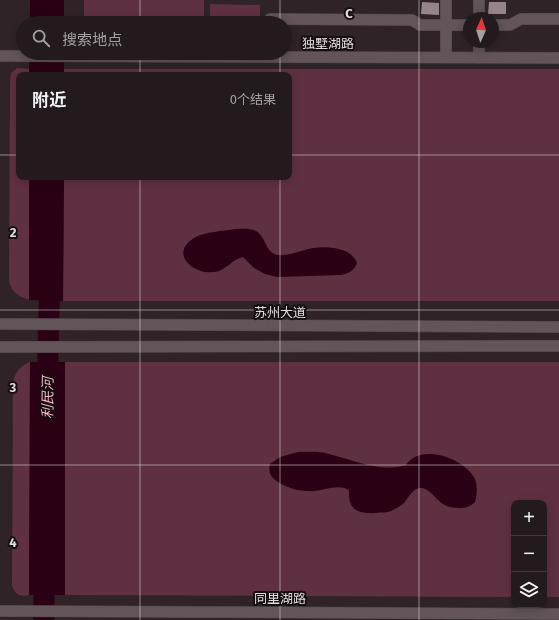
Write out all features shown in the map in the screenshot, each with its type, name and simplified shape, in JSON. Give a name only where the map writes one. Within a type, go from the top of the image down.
[{"type":"street","points":[[446,0],[446,58]]},
{"type":"street","points":[[479,0],[479,12]]},
{"type":"street","points":[[292,19],[412,20],[420,25],[463,25]]},
{"type":"street","points":[[499,25],[510,25],[521,20],[559,19]]},
{"type":"street","points":[[479,48],[479,58]]},
{"type":"street","name":"独墅湖路","points":[[5,56],[16,56]]},
{"type":"street","name":"独墅湖路","points":[[292,57],[559,58]]},
{"type":"street","name":"苏州大道","points":[[3,324],[559,327]]},
{"type":"street","points":[[2,347],[559,346]]},
{"type":"street","name":"同里湖路","points":[[0,611],[559,614]]},
{"type":"shaded area","points":[[84,0],[204,0],[204,16],[84,16]]},
{"type":"shaded area","points":[[210,4],[260,5],[260,16],[210,16]]},
{"type":"shaded area","points":[[17,68],[29,69],[29,72],[16,72],[16,180],[29,180],[29,300],[16,294],[9,282],[11,73]]},
{"type":"shaded area","points":[[64,69],[559,69],[559,301],[63,301],[64,180],[292,180],[292,72],[64,72]]},
{"type":"shaded area","points":[[30,362],[29,595],[23,596],[19,595],[12,586],[13,382],[19,369]]},
{"type":"shaded area","points":[[65,362],[559,362],[559,597],[547,597],[547,500],[511,500],[511,597],[65,595]]},
{"type":"water","points":[[30,0],[64,0],[64,16],[30,16]]},
{"type":"water","points":[[29,60],[64,60],[64,72],[29,72]]},
{"type":"water","points":[[29,180],[64,180],[63,301],[29,300]]},
{"type":"water","points":[[235,229],[249,229],[256,231],[263,238],[270,250],[278,255],[284,255],[306,249],[326,247],[345,251],[354,258],[357,263],[351,271],[341,275],[277,277],[265,274],[254,268],[243,257],[239,258],[222,270],[214,272],[198,270],[186,261],[184,249],[188,243],[196,237],[209,233]]},
{"type":"water","points":[[30,362],[65,362],[65,595],[29,595]]},
{"type":"water","points":[[298,452],[325,453],[367,465],[387,468],[406,465],[413,458],[421,455],[431,454],[441,456],[460,464],[474,477],[477,490],[475,502],[465,507],[451,507],[445,505],[427,490],[419,488],[412,493],[403,504],[391,511],[364,513],[352,506],[349,497],[349,490],[345,488],[336,487],[315,491],[305,491],[291,488],[278,482],[270,472],[270,464],[280,457]]},
{"type":"building","points":[[422,2],[439,3],[439,15],[421,14]]},
{"type":"building","points":[[489,2],[506,2],[506,14],[499,14],[499,12],[488,12]]},
{"type":"waterway","name":"利民河","points":[[47,390],[50,272]]},
{"type":"waterway","name":"利民河","points":[[44,568],[44,620]]}]
